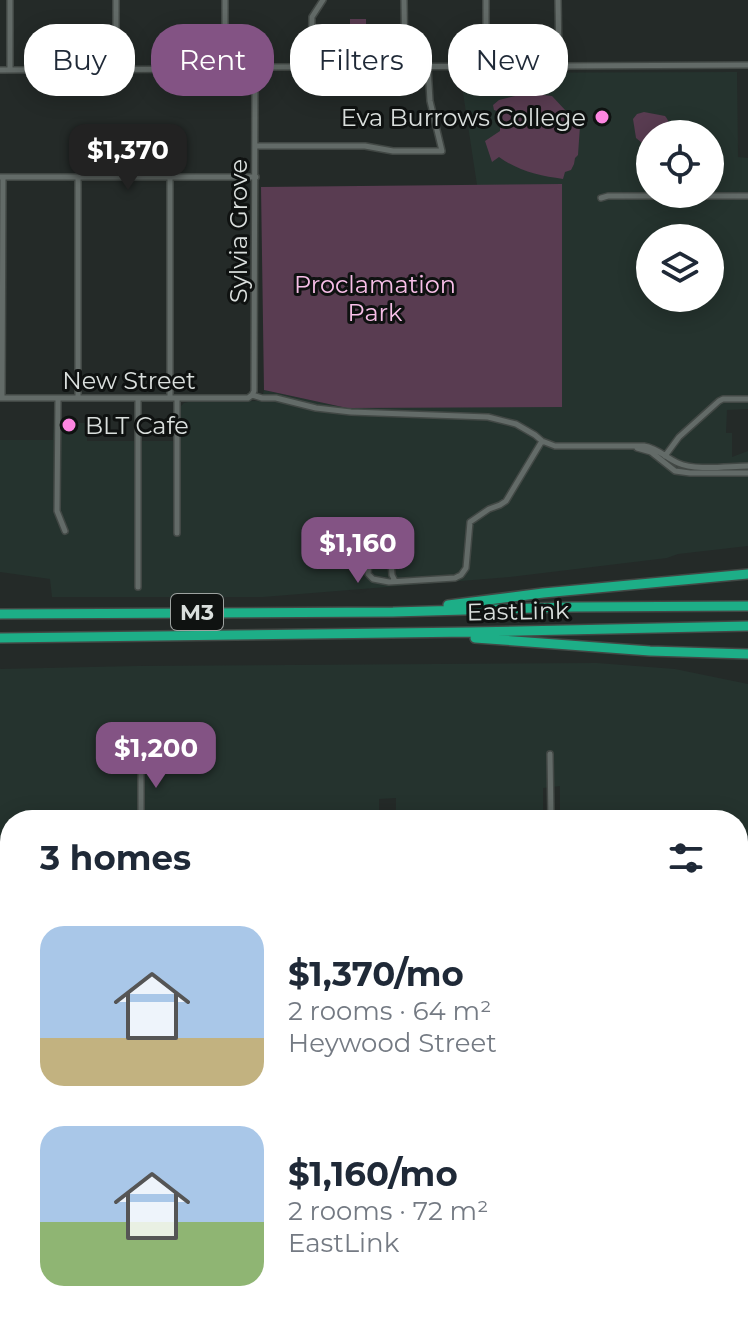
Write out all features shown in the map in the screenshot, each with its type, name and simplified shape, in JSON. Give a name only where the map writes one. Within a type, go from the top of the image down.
[{"type":"highway","points":[[393,612],[543,593],[748,574]]},
{"type":"highway","name":"EastLink","points":[[0,614],[748,606]]},
{"type":"highway","name":"EastLink","points":[[0,638],[748,626]]},
{"type":"highway","points":[[416,633],[650,651],[748,654]]},
{"type":"street","points":[[10,0],[10,70]]},
{"type":"street","points":[[116,0],[116,24]]},
{"type":"street","points":[[225,0],[225,24]]},
{"type":"street","points":[[312,24],[323,0]]},
{"type":"street","points":[[404,0],[404,24]]},
{"type":"street","points":[[486,0],[486,24]]},
{"type":"street","points":[[558,0],[559,24]]},
{"type":"street","points":[[568,63],[748,65]]},
{"type":"street","points":[[0,70],[24,70]]},
{"type":"street","name":"Sylvia Grove","points":[[253,393],[255,96]]},
{"type":"street","points":[[256,146],[365,146],[393,151],[442,151],[430,96]]},
{"type":"street","points":[[1,398],[1,177],[256,177]]},
{"type":"street","points":[[78,177],[78,398]]},
{"type":"street","points":[[170,177],[177,533]]},
{"type":"street","points":[[601,198],[748,196]]},
{"type":"street","name":"New Street","points":[[1,398],[248,398],[253,393],[262,398],[339,411],[488,417],[516,424],[542,441]]},
{"type":"street","points":[[58,398],[57,511],[65,531]]},
{"type":"street","points":[[138,398],[138,587]]},
{"type":"street","points":[[748,399],[719,401],[679,437],[664,458],[664,464],[675,471],[748,473]]},
{"type":"street","points":[[395,581],[390,549],[382,545],[370,547],[368,574],[373,579],[395,581],[455,578],[461,575],[466,568],[470,522],[506,501],[542,441],[567,447],[633,446],[691,467],[748,466]]},
{"type":"street","points":[[550,754],[551,810]]},
{"type":"street","points":[[141,760],[141,810]]},
{"type":"shaded area","points":[[737,72],[738,157],[748,158],[748,409],[727,410],[726,433],[732,433],[732,457],[748,451],[748,546],[510,577],[263,597],[52,597],[50,579],[0,572],[0,440],[53,440],[54,421],[76,421],[87,423],[87,441],[173,441],[174,408],[188,402],[261,401],[264,390],[347,408],[562,185],[477,185],[463,96],[568,96],[568,73]]},
{"type":"shaded area","points":[[597,663],[675,669],[748,684],[748,810],[560,810],[560,786],[543,788],[543,810],[396,810],[396,798],[379,799],[379,810],[0,810],[0,669]]},
{"type":"green space","points":[[350,19],[366,19],[366,24],[350,24]]},
{"type":"green space","points":[[515,96],[552,96],[580,126],[578,155],[563,179],[530,172],[499,157],[492,162],[485,141],[500,131],[500,112],[494,110],[493,105]]},
{"type":"green space","points":[[644,112],[665,116],[667,120],[636,120],[636,138],[633,119]]},
{"type":"green space","name":"Proclamation Park","points":[[562,184],[562,407],[347,408],[264,390],[261,187]]},
{"type":"place","name":"Eva Burrows College","points":[[602,117]]},
{"type":"place","name":"BLT Cafe","points":[[69,425]]}]
